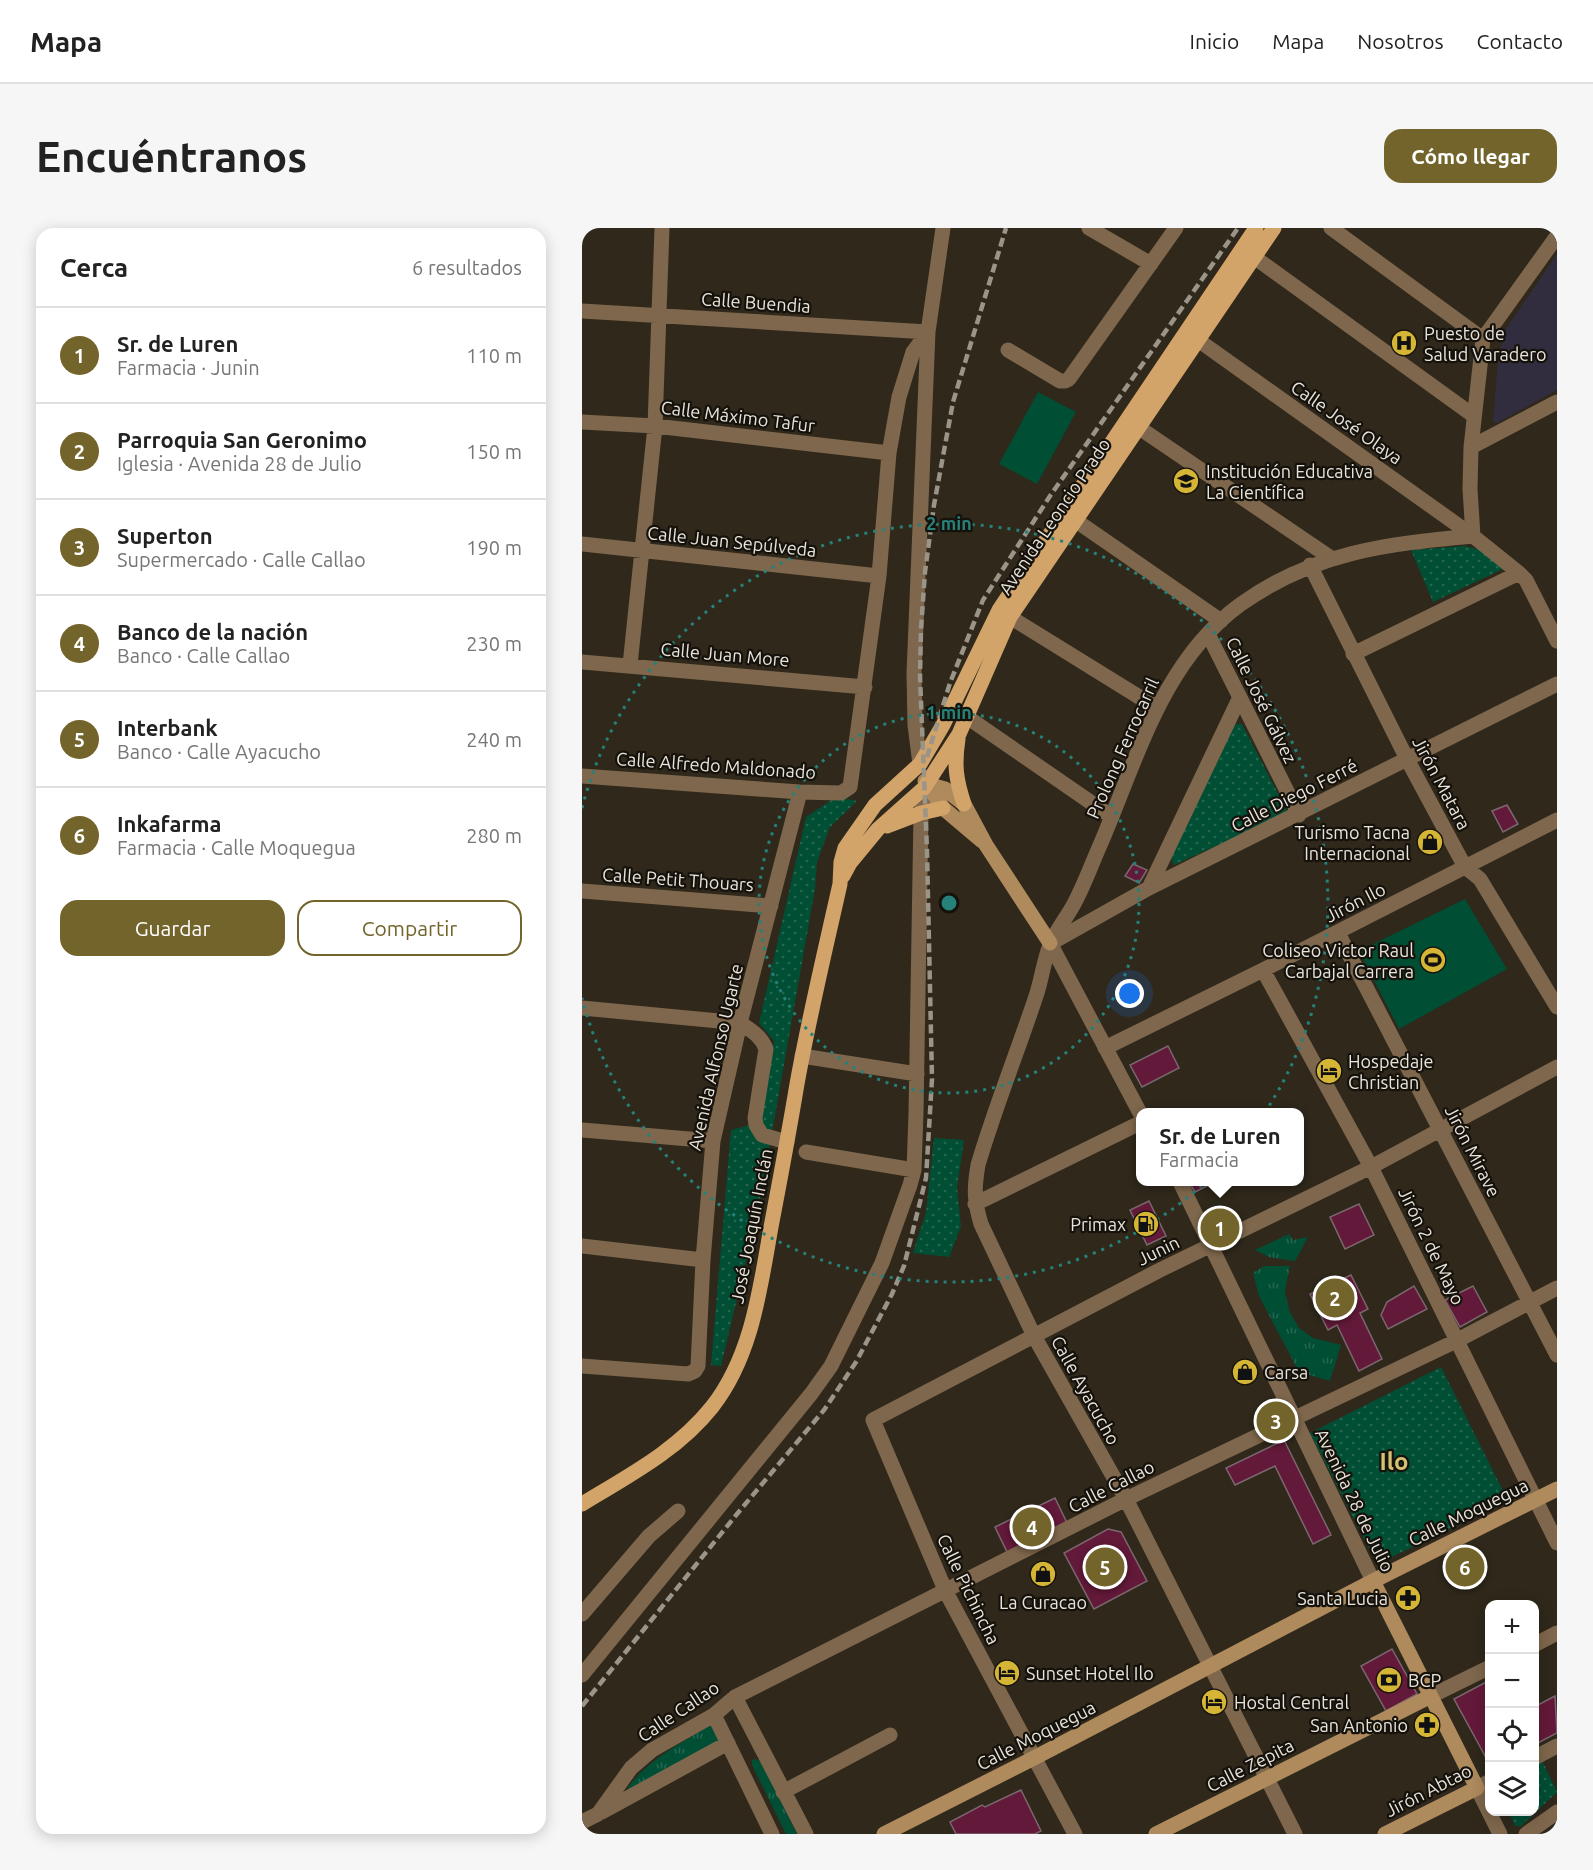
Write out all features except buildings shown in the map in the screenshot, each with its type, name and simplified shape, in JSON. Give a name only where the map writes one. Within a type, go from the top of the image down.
[{"type":"main road","name":"Avenida Leoncio Prado","points":[[920,764],[943,725],[999,610],[1256,228]]},
{"type":"main road","name":"Avenida Leoncio Prado","points":[[879,829],[927,784],[959,734],[1010,617],[1274,228]]},
{"type":"main road","points":[[959,734],[956,780],[964,804]]},
{"type":"main road","name":"José Joaquín Inclán","points":[[582,1504],[667,1451],[692,1430],[712,1407],[742,1357],[761,1283],[802,1056],[840,884],[841,862],[845,848],[875,805],[920,764]]},
{"type":"main road","points":[[879,829],[921,813],[944,808]]},
{"type":"main road","name":"José Joaquín Inclán","points":[[840,884],[850,862],[879,829]]},
{"type":"street","points":[[630,665],[655,426],[662,228]]},
{"type":"street","points":[[943,228],[928,332],[914,673],[915,725],[922,776],[944,808],[986,845]]},
{"type":"street","points":[[1089,228],[1151,264]]},
{"type":"street","points":[[1008,350],[1060,381],[1069,379],[1176,228]]},
{"type":"street","points":[[1331,228],[1483,339]]},
{"type":"street","points":[[1557,236],[1483,339],[1471,447],[1470,489],[1473,536],[1526,580],[1552,618],[1557,641]]},
{"type":"street","points":[[1254,257],[1474,416]]},
{"type":"street","name":"Calle Buendia","points":[[582,310],[928,332]]},
{"type":"street","points":[[865,687],[879,576],[889,453],[899,397],[913,352],[928,332]]},
{"type":"street","name":"Calle José Olaya","points":[[1198,340],[1473,536]]},
{"type":"street","points":[[1471,447],[1557,402]]},
{"type":"street","name":"Calle Máximo Tafur","points":[[582,422],[655,426],[889,453]]},
{"type":"street","points":[[1138,427],[1331,558]]},
{"type":"street","points":[[1075,520],[1221,621]]},
{"type":"street","name":"Prolong Ferrocarril","points":[[1050,944],[1076,901],[1157,708],[1185,660],[1221,621],[1242,604],[1310,565],[1331,558],[1408,543],[1473,536]]},
{"type":"street","name":"Calle Juan Sepúlveda","points":[[582,544],[879,576]]},
{"type":"street","name":"Jirón Matara","points":[[1310,565],[1353,654],[1465,867],[1480,879],[1557,1007]]},
{"type":"street","points":[[1353,654],[1519,573]]},
{"type":"street","points":[[1010,617],[1157,708]]},
{"type":"street","name":"Calle José Gálvez","points":[[1208,634],[1299,815]]},
{"type":"street","name":"Calle Juan More","points":[[582,662],[865,687]]},
{"type":"street","name":"Calle Diego Ferré","points":[[1050,944],[1149,888],[1557,684]]},
{"type":"street","name":"Calle Alfredo Maldonado","points":[[582,776],[841,793],[846,791],[852,780],[865,687]]},
{"type":"street","points":[[1149,888],[1239,699]]},
{"type":"street","points":[[967,717],[1112,817]]},
{"type":"street","points":[[927,784],[945,789],[964,804],[986,845],[1050,944],[1137,1108]]},
{"type":"street","points":[[582,1675],[811,1394],[831,1366],[882,1263],[914,1170],[921,813],[927,784]]},
{"type":"street","name":"Avenida Alfonso Ugarte","points":[[582,1366],[688,1374],[695,1371],[698,1366],[703,1260],[713,1141],[740,1023],[800,792]]},
{"type":"street","name":"Jirón Ilo","points":[[1105,1048],[1338,933],[1557,820]]},
{"type":"street","name":"Calle Petit Thouars","points":[[582,891],[771,906]]},
{"type":"street","name":"Jirón Mirave","points":[[1338,933],[1557,1355]]},
{"type":"street","name":"Calle Ayacucho","points":[[1050,944],[1038,991],[980,1156],[974,1184],[975,1204],[984,1232],[1034,1336],[1126,1500],[1295,1834]]},
{"type":"street","name":"Jirón 2 de Mayo","points":[[1263,970],[1371,1167],[1557,1543]]},
{"type":"street","points":[[582,1008],[740,1023],[763,1040],[766,1049],[756,1125],[762,1135],[787,1142]]},
{"type":"street","points":[[802,1056],[917,1074]]},
{"type":"street","name":"Junin","points":[[873,1420],[1158,1271],[1371,1167],[1557,1067]]},
{"type":"street","points":[[975,1204],[1136,1125]]},
{"type":"street","points":[[582,1130],[713,1141]]},
{"type":"street","points":[[806,1152],[914,1170]]},
{"type":"street","name":"Avenida 28 de Julio","points":[[1182,1186],[1429,1697],[1483,1785],[1500,1834]]},
{"type":"street","points":[[582,1246],[703,1260]]},
{"type":"street","name":"Calle Callao","points":[[582,1822],[598,1814],[631,1768],[652,1750],[714,1715],[735,1697],[1294,1417],[1456,1341],[1557,1288]]},
{"type":"street","name":"Calle Pichincha","points":[[873,1420],[946,1592],[1075,1834]]},
{"type":"street","name":"Calle Moquegua","points":[[884,1834],[1373,1581],[1557,1489]]},
{"type":"street","points":[[582,1614],[649,1536],[678,1511]]},
{"type":"street","points":[[1539,1643],[1557,1634]]},
{"type":"street","name":"Calle Zepita","points":[[1156,1834],[1485,1669]]},
{"type":"street","points":[[735,1697],[806,1834]]},
{"type":"street","points":[[714,1715],[772,1834]]},
{"type":"street","points":[[783,1792],[890,1735]]},
{"type":"street","points":[[598,1814],[728,1743]]},
{"type":"street","points":[[1539,1756],[1556,1751]]},
{"type":"street","name":"Jirón Abtao","points":[[1385,1834],[1483,1785]]},
{"type":"street","points":[[1526,1834],[1557,1812]]},
{"type":"shaded area","points":[[1557,254],[1557,390],[1497,423],[1493,421],[1498,359],[1504,332]]},
{"type":"green space","points":[[1038,392],[1076,412],[1037,484],[999,464]]},
{"type":"green space","points":[[1464,546],[1482,550],[1503,569],[1433,602],[1411,550]]},
{"type":"green space","points":[[1235,724],[1242,724],[1288,813],[1174,865],[1171,858]]},
{"type":"green space","points":[[836,797],[857,801],[830,827],[817,862],[815,889],[759,1206],[721,1366],[711,1365],[731,1130],[758,1123],[774,1041],[759,1023],[806,817]]},
{"type":"green space","name":"Coliseo Victor Raul Carbajal Carrera","points":[[1465,899],[1507,969],[1399,1029],[1359,951]]},
{"type":"green space","points":[[934,1138],[964,1140],[957,1188],[961,1227],[949,1257],[913,1253],[926,1212]]},
{"type":"green space","points":[[1289,1234],[1293,1240],[1308,1237],[1295,1261],[1269,1257],[1255,1250]]},
{"type":"green space","points":[[1264,1266],[1290,1266],[1285,1291],[1289,1310],[1299,1328],[1313,1338],[1341,1345],[1330,1381],[1299,1372],[1259,1296],[1253,1273]]},
{"type":"green space","points":[[1441,1367],[1508,1501],[1377,1564],[1310,1433]]},
{"type":"green space","points":[[709,1726],[714,1727],[719,1741],[629,1791],[628,1787],[645,1768]]},
{"type":"green space","points":[[752,1760],[760,1761],[797,1834],[786,1834],[752,1765]]},
{"type":"green space","points":[[1542,1760],[1557,1792],[1539,1809],[1539,1762]]},
{"type":"green space","points":[[1511,1816],[1532,1816],[1521,1826],[1515,1826]]},
{"type":"railway","points":[[582,1706],[824,1410],[856,1362],[904,1266],[926,1178],[932,1079],[920,676],[925,572],[934,505],[953,402],[1006,228]]},
{"type":"railway","points":[[927,757],[950,683],[983,600],[1050,496],[1238,228]]},
{"type":"place","name":"Puesto de Salud Varadero","points":[[1404,343]]},
{"type":"place","name":"Institución Educativa La Científica","points":[[1186,481]]},
{"type":"place","name":"Turismo Tacna Internacional","points":[[1430,842]]},
{"type":"place","name":"Coliseo Victor Raul Carbajal Carrera","points":[[1433,960]]},
{"type":"place","name":"Hospedaje Christian","points":[[1329,1071]]},
{"type":"place","name":"Primax","points":[[1146,1224]]},
{"type":"place","name":"Sr. de Luren","points":[[1220,1228]]},
{"type":"place","name":"Parroquia San Geronimo","points":[[1335,1298]]},
{"type":"place","name":"Carsa","points":[[1245,1372]]},
{"type":"place","name":"Superton","points":[[1276,1421]]},
{"type":"place","name":"Banco de la nación","points":[[1032,1527]]},
{"type":"place","name":"Interbank","points":[[1105,1567]]},
{"type":"place","name":"Inkafarma","points":[[1465,1567]]},
{"type":"place","name":"La Curacao","points":[[1043,1574]]},
{"type":"place","name":"Santa Lucia","points":[[1408,1598]]},
{"type":"place","name":"Sunset Hotel Ilo","points":[[1007,1673]]},
{"type":"place","name":"BCP","points":[[1389,1680]]},
{"type":"place","name":"Hostal Central","points":[[1214,1702]]},
{"type":"place","name":"San Antonio","points":[[1427,1725]]},
{"type":"district","name":"Ilo","points":[[1394,1461]]}]
